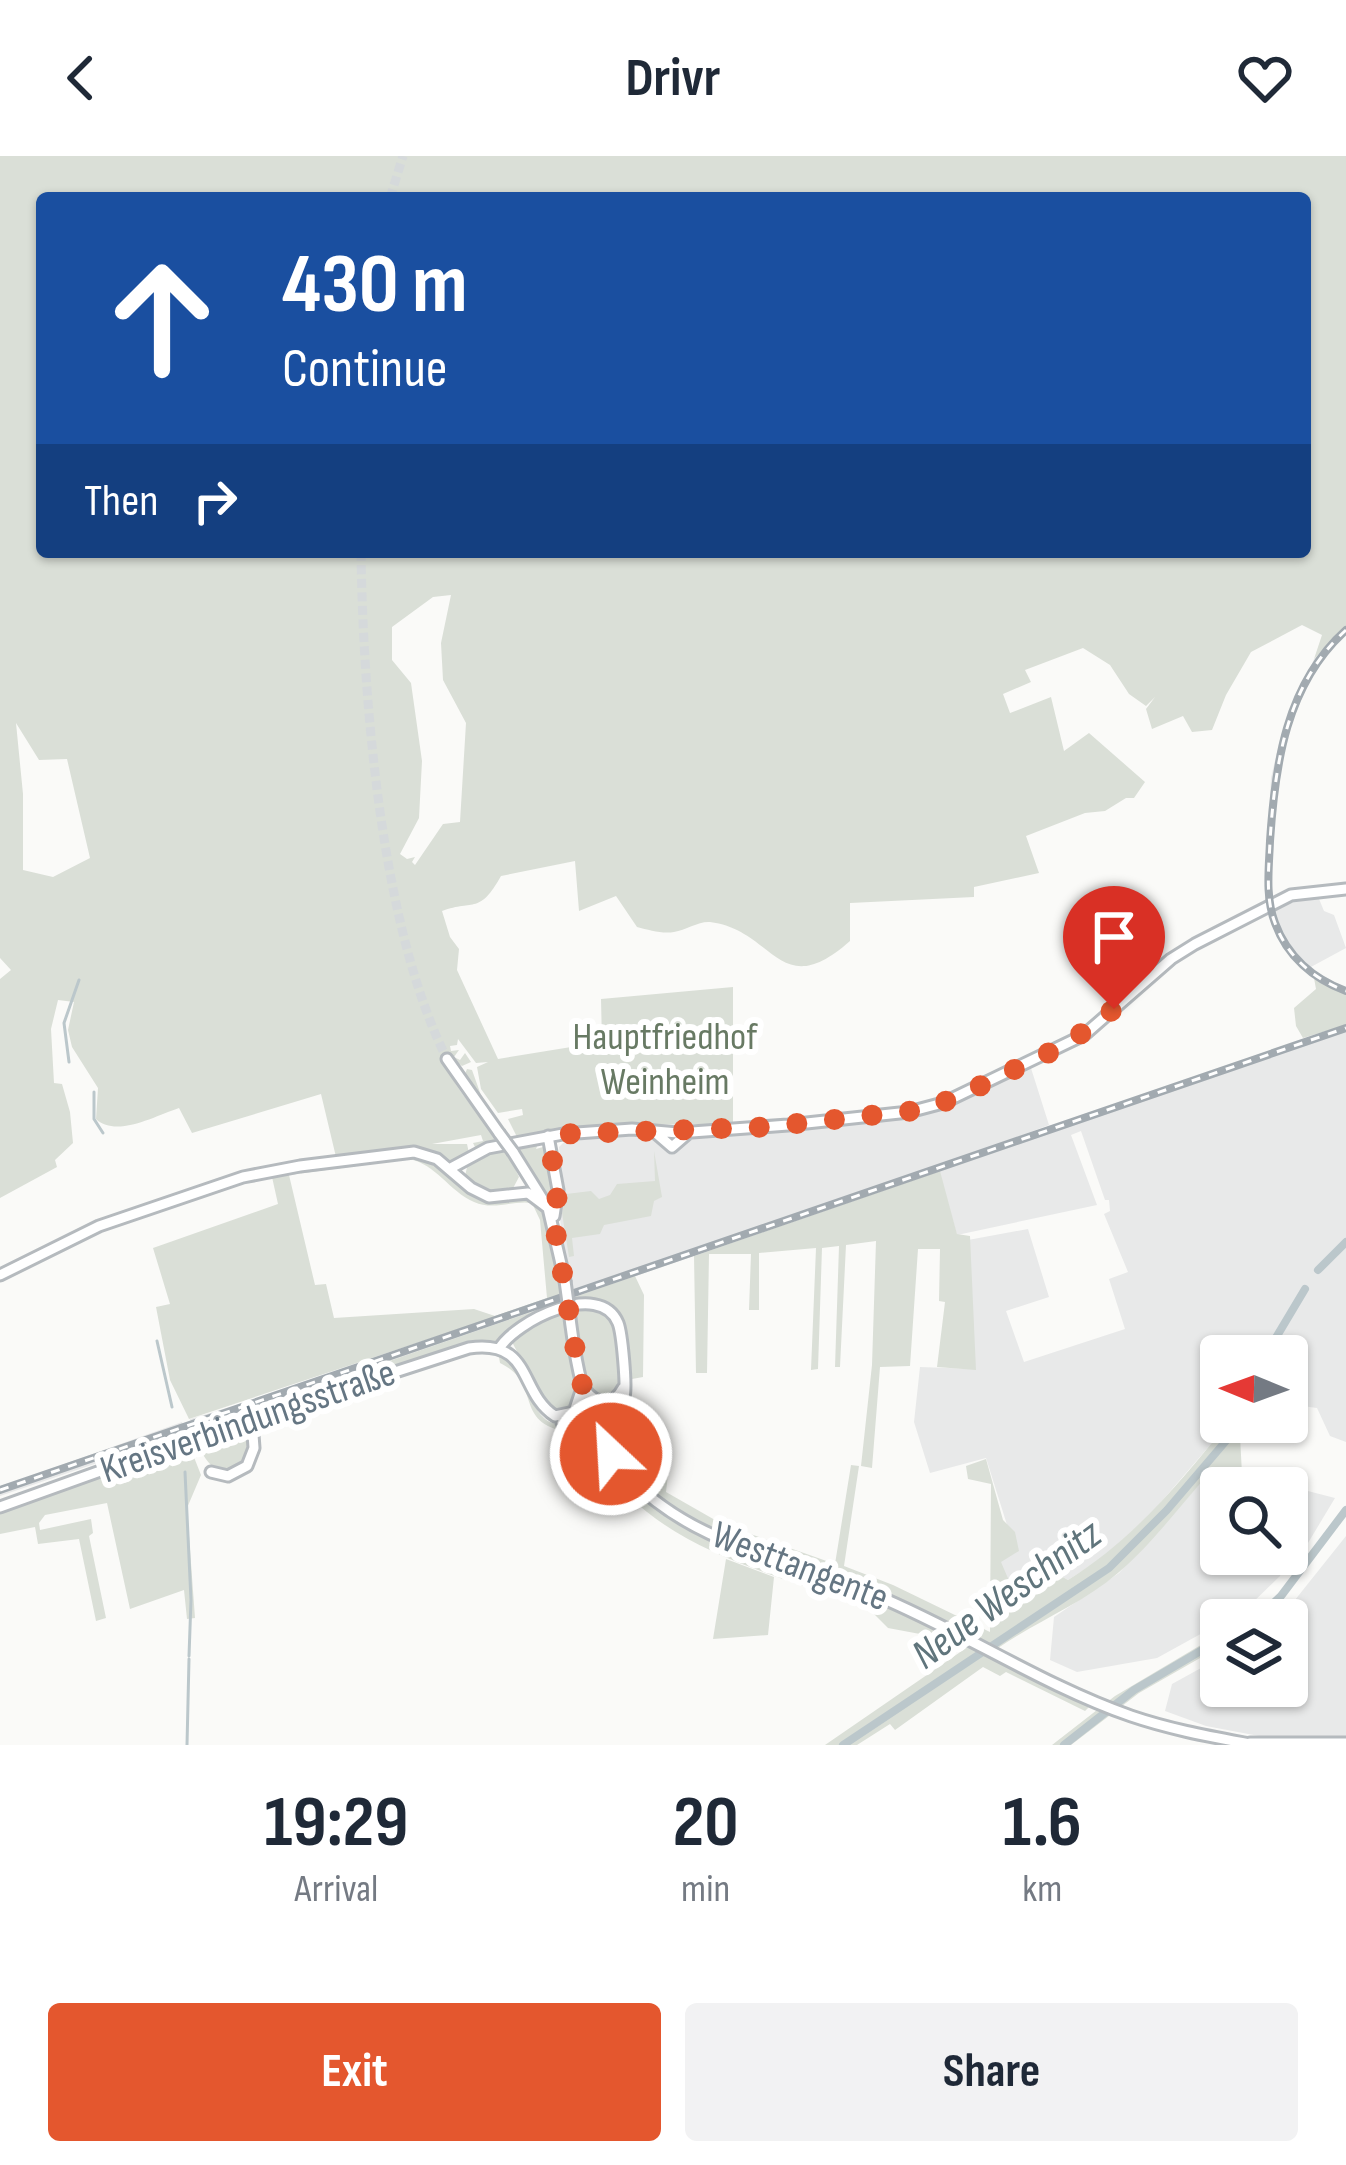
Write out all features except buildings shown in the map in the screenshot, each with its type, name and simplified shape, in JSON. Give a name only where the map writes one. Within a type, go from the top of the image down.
[{"type":"main road","points":[[449,1169],[488,1148],[533,1138],[646,1131],[672,1135],[863,1118],[943,1103],[1084,1035],[1171,959],[1196,944],[1291,895],[1346,890]]},
{"type":"main road","name":"Westtangente","points":[[447,1059],[545,1202],[554,1222],[581,1386],[609,1450],[644,1492],[692,1525],[872,1594],[1130,1716],[1250,1744],[1346,1743]]},
{"type":"main road","points":[[551,1153],[563,1134]]},
{"type":"main road","points":[[548,1136],[557,1184],[554,1222]]},
{"type":"main road","points":[[533,1138],[551,1153]]},
{"type":"main road","points":[[0,1275],[99,1226],[243,1178],[338,1161],[414,1152],[430,1156],[489,1197],[528,1193],[545,1202],[557,1184]]},
{"type":"main road","points":[[506,1198],[520,1184],[516,1156]]},
{"type":"main road","points":[[463,1182],[466,1161]]},
{"type":"main road","points":[[499,1348],[523,1324],[579,1304],[598,1304],[610,1312],[620,1336],[624,1396],[607,1428],[609,1450]]},
{"type":"main road","points":[[511,1335],[514,1357],[552,1415],[565,1417],[574,1412],[581,1386]]},
{"type":"main road","name":"Kreisverbindungsstraße","points":[[0,1507],[234,1426],[250,1430],[451,1353],[481,1346],[499,1348]]},
{"type":"main road","points":[[499,1348],[514,1357]]},
{"type":"main road","points":[[499,1348],[517,1364],[546,1417],[583,1425],[609,1450]]},
{"type":"main road","points":[[581,1386],[593,1400],[605,1403],[616,1398],[624,1384]]},
{"type":"main road","points":[[212,1472],[228,1476],[243,1470],[253,1455],[250,1430]]},
{"type":"shaded area","points":[[1346,626],[1346,633],[1312,673],[1284,742],[1276,779],[1270,878],[1273,906],[1317,894],[1324,911],[1334,915],[1346,948],[1309,968],[1346,988],[1346,994],[1314,978],[1293,959],[1281,943],[1265,901],[1271,778],[1280,739],[1314,659]]},
{"type":"shaded area","points":[[1346,1025],[1346,1442],[1330,1436],[1317,1408],[1308,1407],[1308,1335],[1200,1335],[1200,1443],[1212,1443],[1109,1554],[1068,1580],[1061,1576],[1015,1597],[1000,1562],[1008,1528],[986,1458],[930,1473],[914,1422],[920,1367],[975,1369],[968,1240],[1028,1229],[1049,1297],[1006,1311],[1024,1362],[1125,1329],[1109,1279],[1128,1272],[1104,1214],[1110,1211],[1109,1200],[1105,1200],[1081,1131],[1071,1135],[1097,1205],[957,1235],[939,1171],[194,1429],[190,1419],[570,1291],[559,1212],[563,1191],[559,1147],[565,1141],[918,1113],[1030,1065],[1049,1125],[1015,1138]]},
{"type":"shaded area","points":[[182,1422],[186,1433],[0,1496],[0,1487]]},
{"type":"shaded area","points":[[1200,1484],[1200,1575],[1280,1575],[1256,1599],[1200,1599],[1200,1634],[1157,1658],[1077,1672],[1050,1660],[1054,1617],[1119,1573]]},
{"type":"shaded area","points":[[1308,1491],[1335,1498],[1308,1543]]},
{"type":"shaded area","points":[[1346,1536],[1346,1736],[1259,1736],[1206,1726],[1165,1711],[1172,1684],[1200,1669],[1200,1707],[1308,1707],[1308,1599],[1296,1599]]},
{"type":"green space","name":"Hauptfriedhof Weinheim","points":[[0,156],[1346,156],[1346,626],[1314,659],[1322,635],[1302,625],[1251,652],[1212,730],[1192,732],[1183,716],[1152,729],[1146,709],[1155,697],[1146,706],[1129,694],[1110,665],[1083,648],[1025,670],[1031,682],[1003,694],[1010,713],[1051,697],[1064,751],[1089,733],[1145,782],[1134,798],[1026,836],[1039,873],[974,887],[974,897],[850,903],[850,941],[807,966],[792,965],[732,928],[710,922],[669,932],[637,927],[616,896],[579,911],[575,861],[501,876],[476,904],[442,911],[459,949],[457,970],[498,1059],[602,1042],[601,999],[733,987],[733,1124],[614,1125],[517,1137],[508,1119],[523,1115],[522,1109],[498,1113],[481,1089],[477,1067],[488,1062],[476,1063],[458,1039],[457,1045],[450,1046],[451,1051],[459,1050],[454,1057],[460,1060],[465,1053],[471,1062],[462,1066],[451,1058],[445,1061],[454,1081],[496,1137],[493,1141],[507,1138],[476,1098],[465,1074],[472,1070],[483,1101],[511,1137],[476,1149],[473,1143],[483,1141],[481,1135],[432,1144],[467,1144],[469,1153],[453,1162],[411,1147],[336,1157],[321,1094],[192,1133],[179,1108],[136,1124],[114,1126],[96,1119],[98,1088],[72,1047],[68,1030],[74,1002],[58,1000],[51,1029],[54,1083],[62,1084],[73,1143],[55,1160],[57,1167],[0,1198],[0,979],[11,970],[0,958]],"holes":[[[451,595],[441,643],[443,680],[466,723],[460,822],[443,824],[415,865],[415,857],[400,854],[419,818],[422,761],[411,683],[392,660],[392,627],[433,597]],[[16,723],[39,760],[67,759],[90,858],[53,877],[23,870],[23,794]]]},
{"type":"green space","points":[[1314,978],[1346,994],[1346,1025],[1303,1038],[1294,1008],[1316,989]]},
{"type":"green space","points":[[520,1144],[538,1144],[536,1149],[543,1147],[547,1152],[552,1194],[543,1192],[517,1149],[532,1147],[515,1147],[490,1154],[507,1151],[519,1177],[511,1192],[489,1194],[465,1176],[468,1163],[485,1153]]},
{"type":"green space","points":[[654,1151],[662,1197],[654,1201],[651,1216],[604,1225],[600,1234],[572,1238],[574,1256],[569,1257],[562,1213],[566,1194],[591,1191],[599,1199],[610,1195],[617,1184],[655,1181]]},
{"type":"green space","points":[[417,1155],[478,1194],[505,1199],[524,1195],[542,1206],[564,1294],[189,1419],[170,1380],[156,1307],[170,1304],[153,1248],[278,1204],[272,1177],[267,1174]],"holes":[[[409,1159],[474,1202],[489,1206],[532,1203],[540,1220],[547,1298],[495,1316],[474,1309],[334,1318],[326,1284],[315,1285],[289,1175]]]},
{"type":"green space","points":[[940,1171],[957,1234],[970,1236],[976,1370],[937,1367],[945,1302],[939,1301],[940,1249],[918,1249],[910,1366],[880,1367],[872,1468],[861,1466],[872,1365],[876,1241],[846,1245],[840,1367],[835,1367],[839,1246],[822,1248],[818,1369],[811,1370],[816,1248],[759,1253],[759,1310],[749,1310],[751,1254],[709,1254],[707,1373],[696,1373],[694,1256]]},
{"type":"green space","points":[[635,1276],[644,1295],[643,1377],[632,1379],[630,1402],[618,1429],[640,1466],[669,1466],[666,1492],[722,1524],[835,1564],[851,1465],[859,1466],[844,1566],[990,1632],[991,1484],[968,1479],[966,1466],[986,1459],[1003,1520],[1015,1532],[1019,1551],[1001,1562],[1016,1597],[1061,1576],[1068,1580],[1092,1564],[1135,1528],[1211,1443],[1240,1443],[1242,1467],[1200,1467],[1200,1484],[1118,1573],[998,1648],[859,1584],[737,1540],[666,1502],[611,1442],[587,1389],[573,1309],[591,1306],[622,1322],[601,1302],[590,1298],[521,1322],[496,1344],[464,1346],[329,1391],[326,1383]]},
{"type":"green space","points":[[566,1310],[579,1394],[578,1402],[563,1415],[547,1408],[512,1342],[517,1328]]},
{"type":"green space","points":[[505,1356],[517,1370],[544,1418],[590,1433],[678,1522],[740,1552],[866,1595],[968,1643],[888,1628],[871,1611],[726,1558],[672,1530],[628,1494],[580,1434],[543,1423],[522,1382],[500,1363],[499,1357]]},
{"type":"green space","points":[[238,1430],[251,1446],[245,1459],[230,1472],[215,1469],[196,1439]]},
{"type":"green space","points":[[188,1442],[201,1475],[187,1508],[195,1618],[187,1619],[184,1590],[130,1609],[107,1503],[45,1515],[39,1523],[40,1530],[91,1519],[93,1533],[89,1536],[106,1618],[96,1621],[79,1539],[38,1544],[35,1527],[0,1534],[0,1512],[173,1452],[172,1447]]},
{"type":"green space","points":[[726,1559],[774,1577],[768,1635],[713,1639]]},
{"type":"green space","points":[[1200,1645],[1200,1658],[1139,1693],[1071,1745],[1052,1745],[1115,1696]]},
{"type":"green space","points":[[969,1646],[1090,1706],[1085,1711],[1006,1672],[1000,1676],[983,1667],[895,1730],[890,1724],[857,1745],[825,1745]]},
{"type":"waterway","points":[[69,1062],[64,1023],[79,980]]},
{"type":"waterway","points":[[94,1092],[94,1119],[103,1133]]},
{"type":"waterway","name":"Neue Weschnitz","points":[[1318,1270],[1346,1242]]},
{"type":"waterway","name":"Neue Weschnitz","points":[[1278,1335],[1305,1289]]},
{"type":"waterway","points":[[157,1341],[172,1407]]},
{"type":"waterway","name":"Neue Weschnitz","points":[[843,1745],[1109,1568],[1224,1443]]},
{"type":"waterway","points":[[185,1472],[189,1656]]},
{"type":"waterway","points":[[1278,1599],[1346,1510]]},
{"type":"waterway","points":[[1064,1745],[1134,1690],[1200,1651]]},
{"type":"waterway","points":[[187,1745],[189,1659]]},
{"type":"tunnel","points":[[392,192],[403,156]]},
{"type":"tunnel","points":[[361,558],[372,742],[391,880],[424,1006],[447,1059]]},
{"type":"railway","points":[[1346,630],[1310,675],[1287,727],[1276,783],[1268,882],[1272,913],[1294,956],[1312,973],[1346,991]]},
{"type":"railway","points":[[0,1490],[1346,1028]]},
{"type":"route","points":[[611,1454],[581,1386],[554,1222],[558,1190],[551,1153],[563,1134],[765,1127],[920,1110],[1067,1044],[1114,1009]]}]
